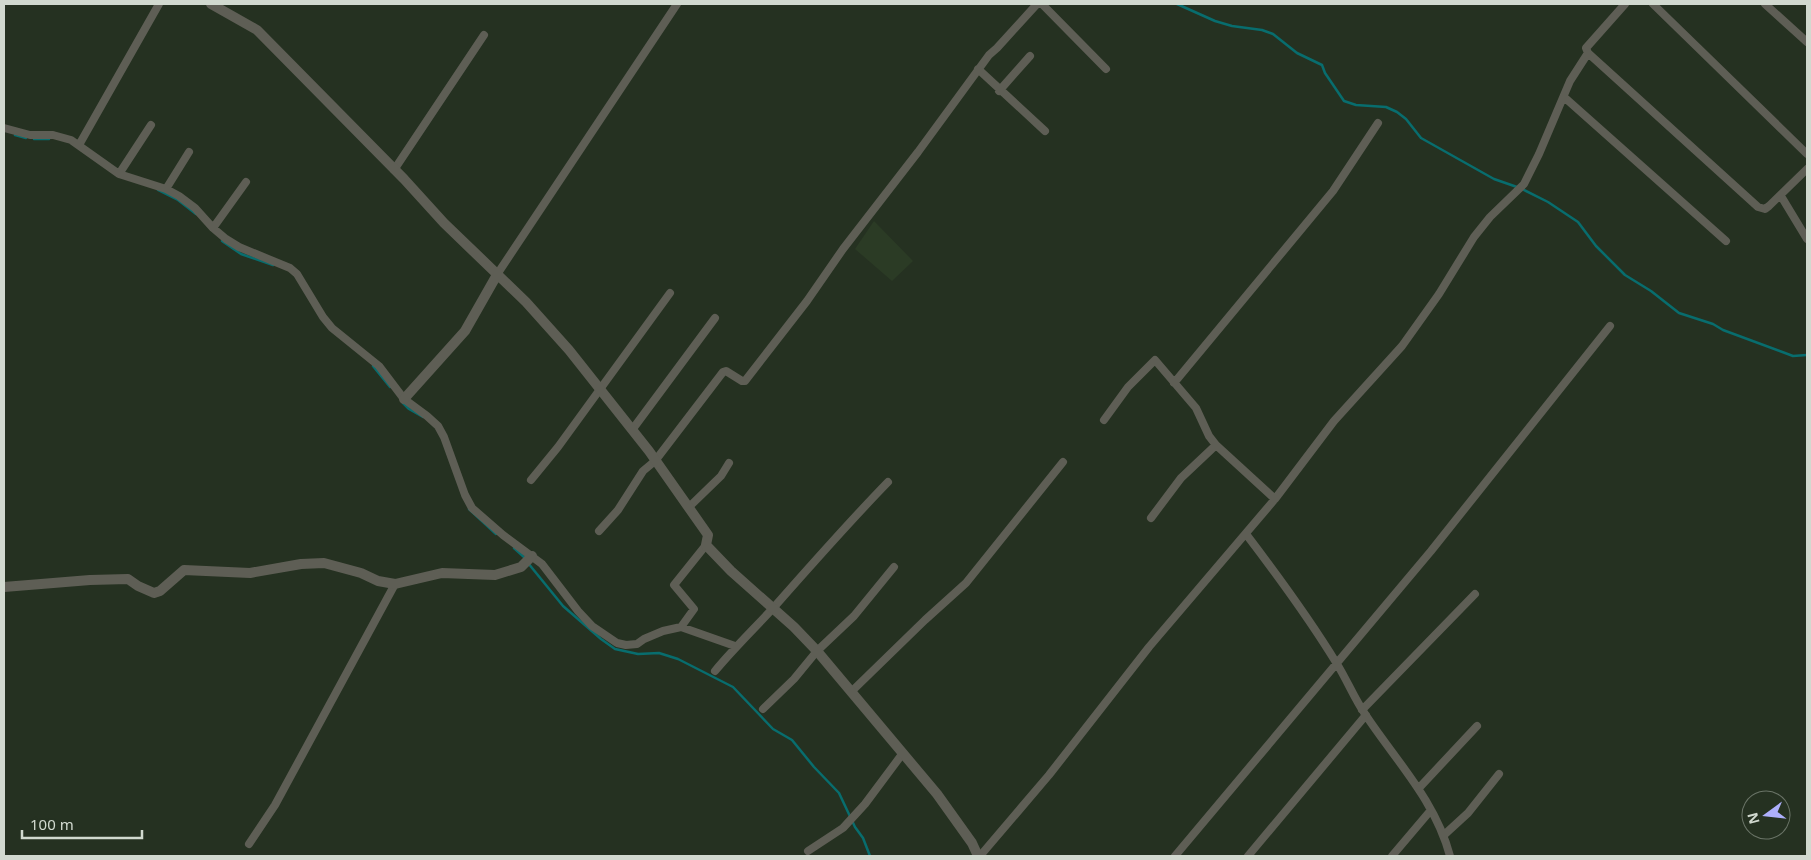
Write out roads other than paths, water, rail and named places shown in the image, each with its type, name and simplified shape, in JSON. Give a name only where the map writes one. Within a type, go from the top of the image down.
[{"type":"street","points":[[79,144],[159,4]]},
{"type":"street","points":[[211,4],[257,30],[444,223],[498,273],[569,350],[649,451],[708,535],[706,545],[674,585],[694,609],[681,627]]},
{"type":"street","points":[[404,399],[465,331],[498,273],[677,4]]},
{"type":"street","points":[[599,531],[618,510],[643,471],[655,461],[724,371],[745,381],[918,152],[988,55],[997,48],[1037,4]]},
{"type":"street","points":[[1042,4],[1106,69]]},
{"type":"street","points":[[1625,4],[1586,48],[1588,53],[1758,207],[1766,209],[1807,169]]},
{"type":"street","points":[[1653,4],[1807,154]]},
{"type":"street","points":[[1765,4],[1807,42]]},
{"type":"street","points":[[394,170],[484,35]]},
{"type":"street","points":[[706,545],[817,651],[937,794],[958,822],[979,856],[1049,774],[1149,647],[1275,499],[1334,421],[1402,346],[1439,294],[1474,237],[1490,217],[1524,184],[1570,81],[1588,53]]},
{"type":"street","points":[[999,90],[1030,56]]},
{"type":"street","points":[[978,69],[1045,132]]},
{"type":"street","points":[[1564,97],[1726,241]]},
{"type":"street","points":[[1174,383],[1333,191],[1378,123]]},
{"type":"street","points":[[119,174],[151,125]]},
{"type":"street","points":[[4,128],[30,135],[61,136],[79,144],[119,174],[166,189],[179,196],[196,208],[213,228],[226,239],[248,252],[290,268],[297,274],[323,317],[332,328],[379,366],[404,399],[428,416],[438,426],[472,508],[503,535],[542,564],[578,612],[592,626],[617,642],[626,645],[637,644],[644,638],[681,627],[735,646]]},
{"type":"street","points":[[166,189],[189,152]]},
{"type":"street","points":[[213,228],[246,182]]},
{"type":"street","points":[[1781,196],[1807,240]]},
{"type":"street","points":[[531,480],[670,294]]},
{"type":"street","points":[[632,430],[715,318]]},
{"type":"street","points":[[1175,856],[1431,551],[1610,326]]},
{"type":"street","points":[[1104,420],[1128,387],[1153,361],[1156,362],[1196,408],[1209,436],[1216,445],[1275,499]]},
{"type":"street","points":[[1151,518],[1181,478],[1216,445]]},
{"type":"street","points":[[689,507],[721,476],[729,462]]},
{"type":"street","points":[[851,692],[966,583],[1063,462]]},
{"type":"street","points":[[715,671],[735,646],[773,609],[850,520],[888,482]]},
{"type":"street","points":[[1246,534],[1286,586],[1337,664],[1364,712],[1419,788],[1444,835],[1450,856]]},
{"type":"street","points":[[4,587],[128,579],[154,593],[160,591],[184,570],[250,573],[301,564],[324,563],[361,573],[378,581],[394,584],[442,572],[494,575],[521,567],[532,556]]},
{"type":"street","points":[[763,709],[794,679],[817,651],[854,616],[894,567]]},
{"type":"street","points":[[249,844],[280,797],[394,584]]},
{"type":"street","points":[[1248,856],[1364,712],[1475,594]]},
{"type":"street","points":[[1419,788],[1477,726]]},
{"type":"street","points":[[808,851],[843,828],[903,753]]},
{"type":"street","points":[[1444,835],[1468,813],[1499,774]]},
{"type":"street","points":[[1392,856],[1431,810]]},
{"type":"waterway","points":[[1177,4],[1215,21],[1273,34],[1297,53],[1322,65],[1325,73],[1344,101],[1356,105],[1386,107],[1397,112],[1406,119],[1421,138],[1494,179],[1517,187]]},
{"type":"waterway","points":[[15,135],[26,138]]},
{"type":"waterway","points":[[34,139],[49,139]]},
{"type":"waterway","points":[[1522,189],[1548,202],[1578,222],[1596,246],[1625,275],[1651,291],[1679,313],[1713,324],[1723,330],[1793,356],[1807,355]]},
{"type":"waterway","points":[[158,190],[178,200],[196,214]]},
{"type":"waterway","points":[[222,241],[241,254],[273,265]]},
{"type":"waterway","points":[[373,366],[390,387]]},
{"type":"waterway","points":[[403,403],[423,417]]},
{"type":"waterway","points":[[469,509],[496,534]]},
{"type":"waterway","points":[[514,548],[525,558]]},
{"type":"waterway","points":[[528,563],[563,606],[615,649],[638,654],[659,653],[678,659],[733,687],[773,729],[792,740],[839,793],[855,827],[863,838],[870,856]]}]
